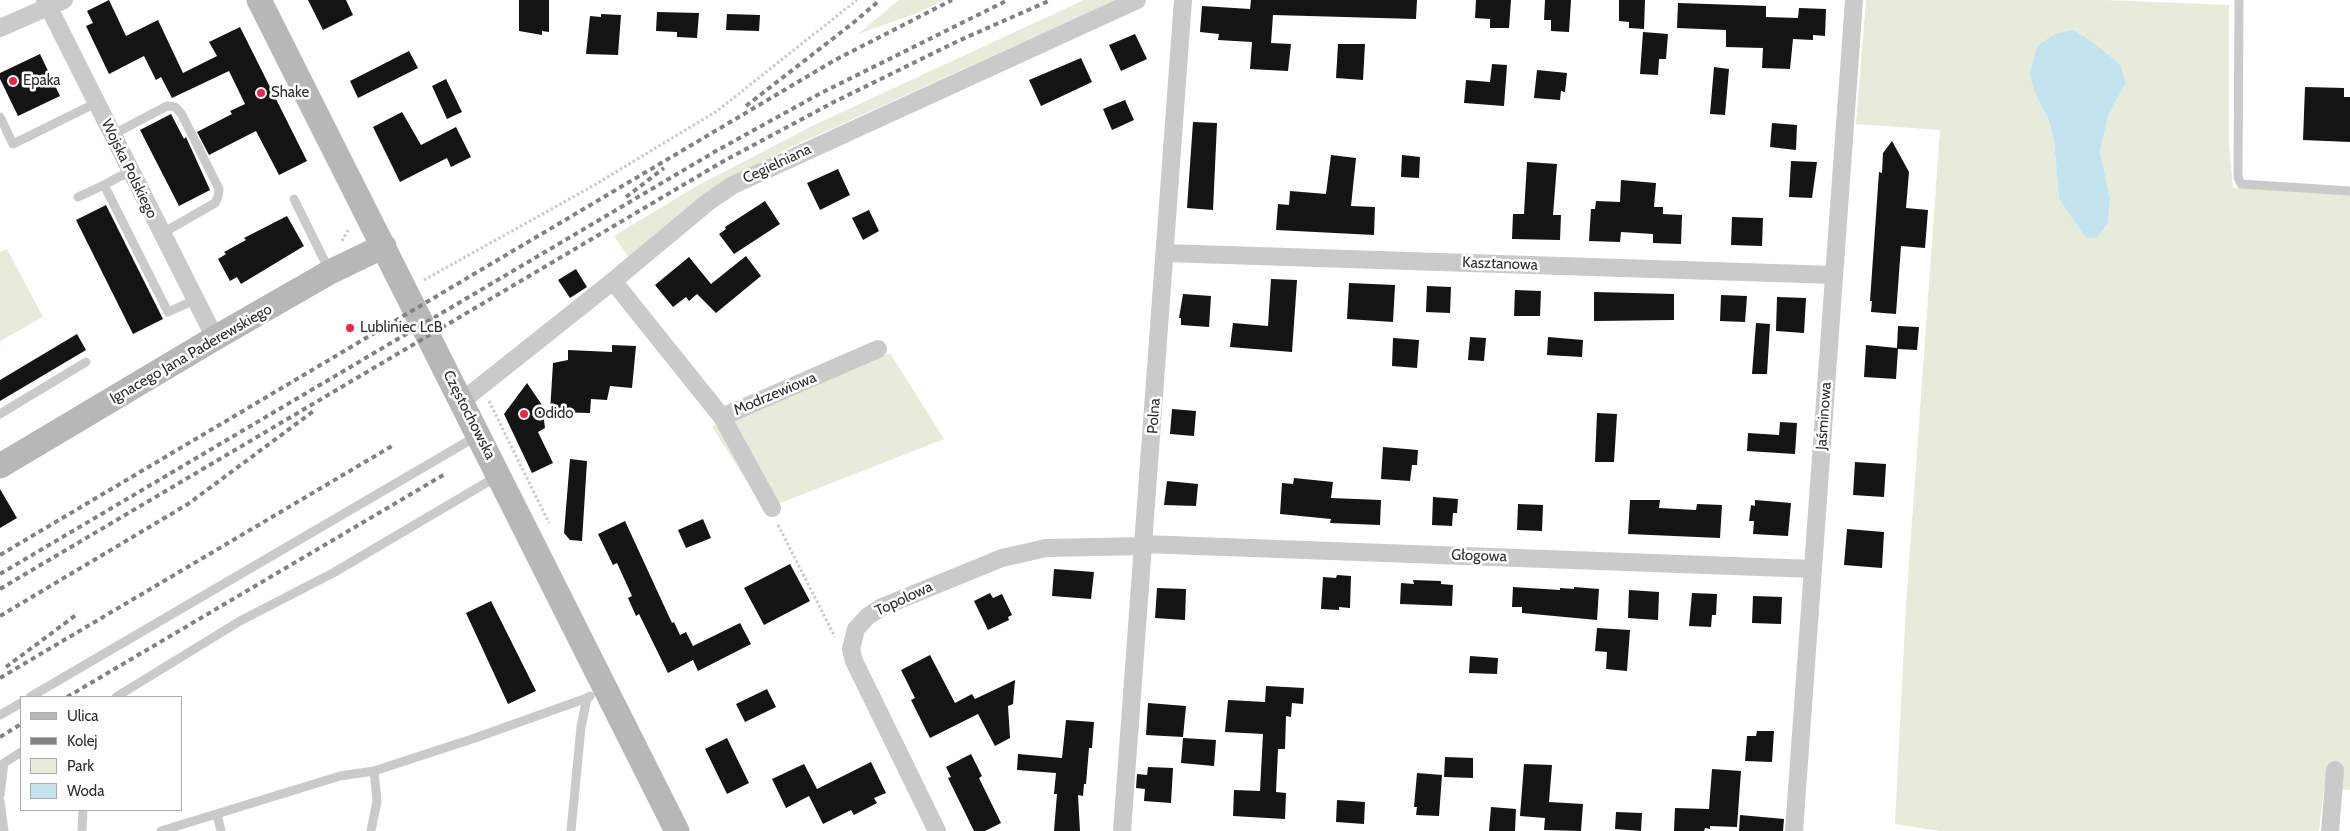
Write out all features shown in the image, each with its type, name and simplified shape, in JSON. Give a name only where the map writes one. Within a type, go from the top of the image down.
[{"type":"main road","name":"Częstochowska","points":[[260,0],[499,475],[596,693],[677,831]]},
{"type":"main road","name":"Ignacego Jana Paderewskiego","points":[[0,466],[330,272],[384,246]]},
{"type":"street","name":"Cegielniana","points":[[462,401],[613,281],[708,202],[749,176],[1137,0]]},
{"type":"street","name":"Polna","points":[[1122,831],[1166,253],[1183,0]]},
{"type":"street","name":"Jaśminowa","points":[[1794,831],[1854,0]]},
{"type":"street","points":[[0,28],[52,3]]},
{"type":"street","name":"Wojska Polskiego","points":[[52,3],[96,103],[215,338]]},
{"type":"street","name":"Kasztanowa","points":[[1166,253],[1834,275]]},
{"type":"street","name":"Modrzewiowa","points":[[613,281],[722,417],[878,350]]},
{"type":"street","points":[[722,417],[772,508]]},
{"type":"street","name":"Głogowa","points":[[1144,545],[1813,569]]},
{"type":"street","name":"Topolowa","points":[[851,649],[856,629],[875,611],[991,562],[1046,548],[1144,545]]},
{"type":"street","points":[[851,649],[860,677],[937,831]]},
{"type":"street","points":[[2330,831],[2335,770]]},
{"type":"lane","points":[[2238,0],[2238,177],[2241,184],[2350,191]]},
{"type":"lane","points":[[0,118],[13,144],[96,103]]},
{"type":"lane","points":[[112,135],[167,106],[175,107],[181,113],[219,190],[215,203],[161,234]]},
{"type":"lane","points":[[78,197],[130,172]]},
{"type":"lane","points":[[104,185],[168,312],[195,300]]},
{"type":"lane","points":[[294,199],[330,272]]},
{"type":"lane","points":[[0,414],[86,362]]},
{"type":"lane","points":[[32,696],[479,435]]},
{"type":"lane","points":[[118,696],[240,621],[316,582],[499,475]]},
{"type":"lane","points":[[161,831],[340,776],[374,770],[493,732],[596,693]]},
{"type":"lane","points":[[573,829],[581,727],[596,693]]},
{"type":"lane","points":[[0,715],[20,704]]},
{"type":"lane","points":[[0,795],[4,763],[20,753]]},
{"type":"lane","points":[[371,831],[377,800],[374,770]]},
{"type":"lane","points":[[0,801],[4,831]]},
{"type":"lane","points":[[82,831],[83,811]]},
{"type":"lane","points":[[216,814],[221,831]]},
{"type":"path","points":[[419,283],[591,187],[717,111],[857,0]]},
{"type":"path","points":[[772,508],[777,524],[839,644],[851,649]]},
{"type":"green space","points":[[899,0],[944,0],[915,14],[858,34]]},
{"type":"green space","points":[[1084,0],[1116,0],[789,148],[739,174],[680,214],[629,258],[614,236],[695,187],[814,125]]},
{"type":"green space","points":[[1866,0],[2104,0],[2229,5],[2229,146],[2233,188],[2350,192],[2350,790],[2324,788],[2319,831],[1940,831],[1895,824],[1906,605],[1940,130],[1856,124]],"holes":[[[2110,58],[2121,65],[2126,84],[2109,112],[2100,151],[2110,199],[2108,223],[2085,237],[2059,199],[2054,140],[2048,118],[2035,94]]]},
{"type":"green space","points":[[7,249],[43,317],[0,341],[0,252]]},
{"type":"green space","points":[[890,353],[944,439],[765,509],[712,427]]},
{"type":"water","points":[[2073,30],[2088,39],[2121,65],[2126,84],[2109,112],[2100,151],[2110,199],[2108,223],[2096,238],[2085,237],[2059,199],[2054,140],[2048,118],[2035,94],[2030,74],[2037,46],[2055,34]]},
{"type":"building","points":[[109,0],[126,36],[158,20],[183,73],[217,56],[209,42],[240,27],[307,161],[279,175],[256,131],[209,155],[197,132],[232,114],[230,111],[245,104],[229,71],[172,98],[161,77],[156,80],[144,56],[109,74],[86,26],[93,23],[87,11]]},
{"type":"building","points":[[308,0],[346,0],[353,15],[323,30]]},
{"type":"building","points":[[519,0],[549,0],[549,32],[542,31],[542,35],[519,31]]},
{"type":"building","points":[[1251,0],[1417,0],[1416,19],[1273,15],[1271,43],[1291,44],[1288,71],[1250,69],[1252,42],[1218,40],[1219,34],[1200,32],[1202,6],[1250,9]]},
{"type":"building","points":[[1476,0],[1511,0],[1509,28],[1490,28],[1490,19],[1475,18]]},
{"type":"building","points":[[1545,0],[1571,0],[1569,32],[1551,31],[1551,20],[1544,20]]},
{"type":"building","points":[[1619,0],[1645,0],[1644,29],[1629,28],[1629,22],[1619,21]]},
{"type":"building","points":[[1678,3],[1766,6],[1766,17],[1798,18],[1799,8],[1826,9],[1825,36],[1813,35],[1813,40],[1793,39],[1790,69],[1762,68],[1763,48],[1726,47],[1726,30],[1677,28]]},
{"type":"building","points":[[657,12],[699,13],[697,38],[677,37],[677,32],[656,31]]},
{"type":"building","points":[[601,14],[621,15],[618,55],[586,54],[590,16],[601,17]]},
{"type":"building","points":[[727,14],[760,15],[759,31],[726,30]]},
{"type":"building","points":[[1643,32],[1668,34],[1666,59],[1659,59],[1658,75],[1640,74]]},
{"type":"building","points":[[1135,34],[1147,59],[1121,71],[1109,45]]},
{"type":"building","points":[[1338,44],[1365,44],[1363,80],[1336,78]]},
{"type":"building","points":[[409,51],[418,68],[358,98],[350,81]]},
{"type":"building","points":[[40,54],[60,96],[18,116],[0,79],[0,73]]},
{"type":"building","points":[[1081,58],[1092,82],[1041,106],[1029,80]]},
{"type":"building","points":[[1492,64],[1507,65],[1504,106],[1464,103],[1466,80],[1490,82]]},
{"type":"building","points":[[1714,67],[1729,69],[1725,115],[1710,114]]},
{"type":"building","points":[[1537,70],[1567,73],[1565,92],[1561,91],[1560,100],[1534,98]]},
{"type":"building","points":[[446,79],[462,112],[447,119],[432,86]]},
{"type":"building","points":[[2305,87],[2344,88],[2344,97],[2350,97],[2350,142],[2303,140]]},
{"type":"building","points":[[1125,100],[1134,120],[1112,130],[1103,109]]},
{"type":"building","points":[[402,112],[421,145],[456,127],[471,157],[451,167],[447,158],[400,182],[373,127]]},
{"type":"building","points":[[171,114],[184,139],[186,137],[210,190],[179,206],[140,130]]},
{"type":"building","points":[[1193,122],[1217,123],[1213,210],[1187,208]]},
{"type":"building","points":[[1772,123],[1797,125],[1796,150],[1770,147]]},
{"type":"building","points":[[1892,141],[1909,172],[1906,208],[1928,210],[1925,248],[1901,246],[1896,314],[1871,312],[1872,301],[1870,301],[1879,172],[1882,173],[1883,153]]},
{"type":"building","points":[[1331,155],[1356,158],[1351,206],[1375,207],[1374,235],[1276,230],[1278,204],[1289,205],[1290,191],[1326,194]]},
{"type":"building","points":[[1402,155],[1420,157],[1419,178],[1401,177]]},
{"type":"building","points":[[1791,161],[1817,162],[1812,198],[1789,197]]},
{"type":"building","points":[[1527,162],[1557,164],[1553,215],[1561,215],[1560,240],[1512,239],[1513,214],[1524,214]]},
{"type":"building","points":[[838,169],[850,195],[820,210],[807,183]]},
{"type":"building","points":[[1621,180],[1656,183],[1654,207],[1663,207],[1663,214],[1682,215],[1681,244],[1653,243],[1653,234],[1621,232],[1620,242],[1589,241],[1591,209],[1595,209],[1596,201],[1620,202]]},
{"type":"building","points":[[765,201],[780,224],[734,254],[719,234],[726,229],[725,227]]},
{"type":"building","points":[[106,205],[163,319],[133,334],[76,220]]},
{"type":"building","points":[[869,210],[879,231],[863,240],[852,218]]},
{"type":"building","points":[[287,216],[304,246],[241,284],[237,277],[230,281],[218,259],[226,254],[224,252],[246,240],[244,238]]},
{"type":"building","points":[[1732,217],[1763,218],[1762,246],[1731,245]]},
{"type":"building","points":[[746,256],[761,276],[716,313],[697,294],[689,301],[686,297],[673,307],[655,285],[689,257],[711,284]]},
{"type":"building","points":[[576,269],[587,287],[570,298],[558,280]]},
{"type":"building","points":[[1271,279],[1297,280],[1292,352],[1230,347],[1233,323],[1268,326]]},
{"type":"building","points":[[1349,283],[1395,285],[1393,322],[1347,319]]},
{"type":"building","points":[[1427,286],[1451,287],[1450,313],[1426,312]]},
{"type":"building","points":[[1515,290],[1541,291],[1540,316],[1514,316]]},
{"type":"building","points":[[1594,292],[1674,294],[1674,320],[1594,321]]},
{"type":"building","points":[[1183,294],[1211,296],[1209,327],[1181,325],[1181,318],[1179,318]]},
{"type":"building","points":[[1721,295],[1747,296],[1745,322],[1720,321]]},
{"type":"building","points":[[1777,297],[1806,298],[1804,333],[1776,331]]},
{"type":"building","points":[[1756,323],[1770,324],[1767,374],[1752,374]]},
{"type":"building","points":[[1898,326],[1919,327],[1917,350],[1898,349],[1896,379],[1864,377],[1866,345],[1897,348]]},
{"type":"building","points":[[77,334],[86,350],[0,401],[0,380]]},
{"type":"building","points":[[1470,337],[1486,338],[1484,361],[1468,360]]},
{"type":"building","points":[[1548,337],[1583,340],[1582,357],[1547,355]]},
{"type":"building","points":[[1393,338],[1419,340],[1417,368],[1392,366]]},
{"type":"building","points":[[612,345],[636,346],[632,388],[610,386],[607,400],[591,399],[590,413],[550,412],[553,363],[568,360],[568,350],[612,352]]},
{"type":"building","points":[[527,383],[542,405],[545,428],[538,432],[553,463],[532,473],[504,414]]},
{"type":"building","points":[[1172,409],[1196,411],[1194,436],[1170,434]]},
{"type":"building","points":[[1597,413],[1617,414],[1614,462],[1595,462]]},
{"type":"building","points":[[1780,422],[1797,423],[1795,454],[1747,451],[1748,433],[1779,435]]},
{"type":"building","points":[[1383,447],[1418,450],[1417,465],[1412,465],[1410,481],[1381,479]]},
{"type":"building","points":[[570,459],[587,461],[582,541],[570,540],[564,533]]},
{"type":"building","points":[[1855,462],[1886,464],[1884,497],[1853,495]]},
{"type":"building","points":[[1294,478],[1333,482],[1331,498],[1381,500],[1380,525],[1330,523],[1331,519],[1280,514],[1282,483],[1293,484]]},
{"type":"building","points":[[1167,481],[1198,484],[1196,506],[1164,505]]},
{"type":"building","points":[[0,489],[17,518],[0,528]]},
{"type":"building","points":[[1433,497],[1458,499],[1457,513],[1453,513],[1452,526],[1432,525]]},
{"type":"building","points":[[1630,500],[1660,500],[1659,508],[1696,510],[1697,504],[1722,505],[1720,538],[1628,534]]},
{"type":"building","points":[[1755,500],[1791,503],[1788,536],[1753,534],[1754,521],[1749,521],[1751,505],[1755,506]]},
{"type":"building","points":[[1518,504],[1543,505],[1542,531],[1517,530]]},
{"type":"building","points":[[703,519],[711,538],[686,548],[678,530]]},
{"type":"building","points":[[625,521],[672,623],[674,622],[680,635],[686,632],[693,646],[740,623],[751,644],[698,671],[693,660],[668,673],[639,614],[636,616],[628,598],[632,596],[617,563],[613,565],[598,534]]},
{"type":"building","points":[[1847,529],[1884,532],[1882,568],[1844,565]]},
{"type":"building","points":[[790,564],[810,601],[764,625],[744,588]]},
{"type":"building","points":[[1054,569],[1094,572],[1091,599],[1052,596]]},
{"type":"building","points":[[1337,575],[1351,576],[1350,608],[1339,607],[1339,610],[1321,609],[1323,577],[1336,578]]},
{"type":"building","points":[[1413,580],[1441,581],[1441,584],[1453,585],[1452,606],[1400,604],[1401,583],[1414,584]]},
{"type":"building","points":[[1513,587],[1560,590],[1560,588],[1574,589],[1574,587],[1599,589],[1597,620],[1522,613],[1522,607],[1512,607]]},
{"type":"building","points":[[1157,588],[1186,589],[1185,620],[1155,618]]},
{"type":"building","points":[[1629,590],[1659,592],[1658,620],[1628,618]]},
{"type":"building","points":[[990,593],[993,598],[1002,594],[1012,615],[1008,617],[1009,620],[988,630],[974,601]]},
{"type":"building","points":[[1692,593],[1717,594],[1716,615],[1712,615],[1711,627],[1689,626]]},
{"type":"building","points":[[1753,596],[1782,597],[1781,624],[1752,623]]},
{"type":"building","points":[[491,601],[536,691],[508,704],[466,613]]},
{"type":"building","points":[[1597,628],[1630,630],[1627,671],[1606,669],[1607,652],[1595,651]]},
{"type":"building","points":[[930,655],[955,703],[972,694],[975,699],[1015,680],[1013,704],[1008,706],[1010,738],[995,746],[978,714],[930,738],[911,700],[915,698],[901,670]]},
{"type":"building","points":[[1470,656],[1498,658],[1497,674],[1469,673]]},
{"type":"building","points":[[1266,686],[1304,688],[1303,704],[1292,703],[1291,717],[1286,716],[1285,749],[1278,749],[1276,792],[1286,793],[1285,819],[1233,816],[1234,790],[1260,791],[1263,734],[1225,732],[1228,700],[1265,702]]},
{"type":"building","points":[[767,689],[776,707],[745,722],[736,704]]},
{"type":"building","points":[[1148,703],[1186,706],[1183,737],[1146,735]]},
{"type":"building","points":[[1066,720],[1094,722],[1092,748],[1089,748],[1086,784],[1084,784],[1083,796],[1078,795],[1080,831],[1054,831],[1057,794],[1054,794],[1056,773],[1017,770],[1018,754],[1062,758]]},
{"type":"building","points":[[1757,731],[1774,731],[1772,762],[1745,761],[1747,736],[1756,736]]},
{"type":"building","points":[[727,738],[749,783],[727,794],[705,749]]},
{"type":"building","points":[[1183,738],[1216,740],[1214,766],[1181,763]]},
{"type":"building","points":[[971,754],[982,776],[979,778],[1001,823],[985,831],[974,831],[948,778],[951,777],[946,767]]},
{"type":"building","points":[[1445,757],[1473,758],[1473,778],[1444,777]]},
{"type":"building","points":[[871,762],[886,793],[874,798],[877,803],[854,815],[851,810],[823,824],[809,796],[786,808],[772,779],[804,764],[817,789]]},
{"type":"building","points":[[1524,764],[1552,765],[1549,802],[1583,804],[1581,831],[1544,830],[1545,818],[1520,816]]},
{"type":"building","points":[[1148,767],[1173,768],[1171,803],[1144,801],[1145,789],[1136,788],[1137,774],[1147,775]]},
{"type":"building","points":[[1712,769],[1741,771],[1737,827],[1710,826],[1710,829],[1705,828],[1704,831],[1674,831],[1675,808],[1709,809]]},
{"type":"building","points":[[1417,773],[1442,775],[1439,816],[1416,815],[1417,807],[1414,807]]},
{"type":"building","points":[[1337,800],[1365,802],[1364,824],[1336,822]]},
{"type":"building","points":[[1491,807],[1516,809],[1515,831],[1489,831]]},
{"type":"building","points":[[1616,812],[1642,813],[1641,831],[1615,829]]},
{"type":"building","points":[[1740,815],[1784,819],[1783,831],[1739,831]]},
{"type":"railway","points":[[746,106],[880,0]]},
{"type":"railway","points":[[0,555],[835,60],[952,0]]},
{"type":"railway","points":[[0,574],[716,151],[821,93],[1008,0]]},
{"type":"railway","points":[[0,589],[722,162],[834,102],[958,41],[1051,0]]},
{"type":"railway","points":[[626,197],[664,168]]},
{"type":"railway","points":[[0,616],[188,504],[315,410]]},
{"type":"railway","points":[[0,678],[392,446]]},
{"type":"railway","points":[[69,696],[445,474]]},
{"type":"railway","points":[[6,667],[76,615]]},
{"type":"railway","points":[[0,737],[20,725]]},
{"type":"place","name":"Epaka","points":[[13,81]]},
{"type":"place","name":"Shake","points":[[261,93]]},
{"type":"place","name":"Lubliniec LcB","points":[[350,328]]},
{"type":"place","name":"Odido","points":[[524,414]]}]
